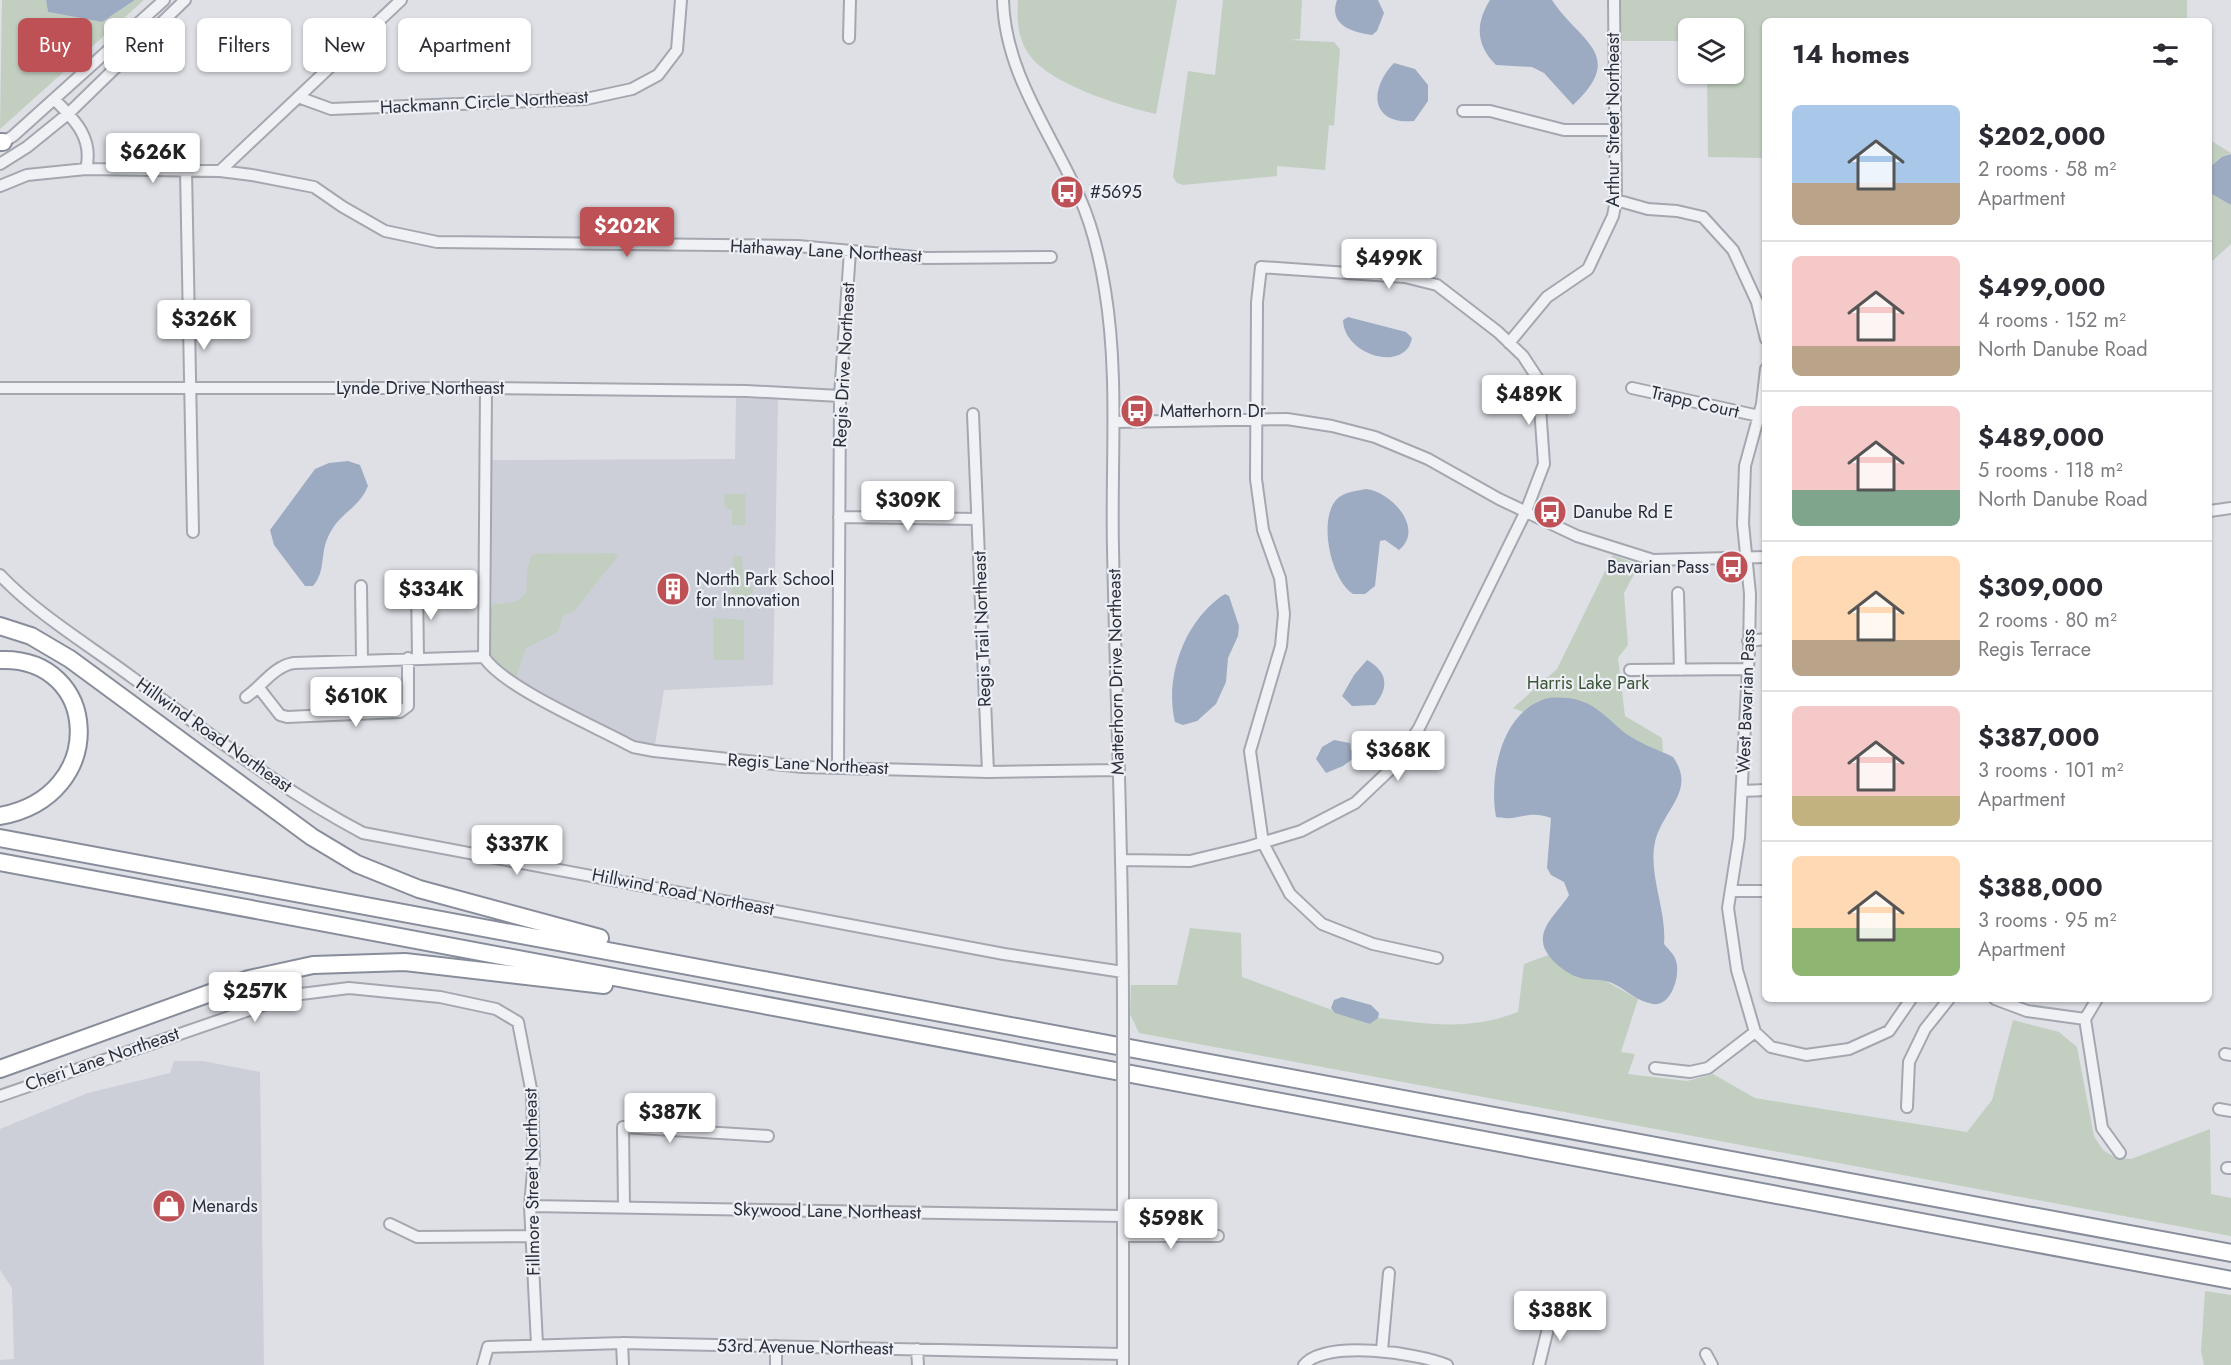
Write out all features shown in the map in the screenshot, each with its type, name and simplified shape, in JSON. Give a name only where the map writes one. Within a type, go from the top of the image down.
[{"type":"highway","points":[[0,626],[31,636],[63,654],[312,837],[357,864],[419,889],[597,937],[639,955]]},
{"type":"highway","points":[[0,660],[24,662],[53,677],[72,702],[79,730],[75,759],[56,790],[40,802],[0,816]]},
{"type":"highway","points":[[0,838],[639,955],[2231,1253]]},
{"type":"highway","points":[[0,862],[2231,1280]]},
{"type":"highway","points":[[0,869],[141,888]]},
{"type":"highway","points":[[0,1069],[267,973],[303,966],[358,961],[422,963],[515,973],[921,1034]]},
{"type":"street","points":[[1,142],[54,99],[164,0]]},
{"type":"street","points":[[0,164],[27,147],[69,113],[185,0]]},
{"type":"street","points":[[220,171],[401,0]]},
{"type":"street","name":"Hackmann Circle Northeast","points":[[298,97],[331,109],[586,99],[632,89],[658,75],[677,50],[681,0]]},
{"type":"street","points":[[849,38],[850,0]]},
{"type":"street","name":"Matterhorn Drive Northeast","points":[[1003,0],[1004,23],[1012,60],[1080,198],[1101,264],[1111,328],[1114,422],[1112,505],[1122,860],[1123,1360]]},
{"type":"street","name":"Arthur Street Northeast","points":[[1509,342],[1547,297],[1588,269],[1613,216],[1616,200],[1614,0]]},
{"type":"street","points":[[0,186],[27,175],[86,169],[89,158],[84,136],[78,123],[54,99]]},
{"type":"street","points":[[1462,111],[1490,111],[1564,130],[1615,130]]},
{"type":"street","name":"Hathaway Lane Northeast","points":[[86,169],[220,171],[314,187],[343,207],[386,231],[437,242],[798,246],[926,258],[1051,257]]},
{"type":"street","points":[[186,170],[193,532]]},
{"type":"street","points":[[1616,200],[1648,209],[1677,211],[1703,217],[1733,250],[1757,302],[1762,323]]},
{"type":"street","name":"Regis Drive Northeast","points":[[838,766],[840,396],[850,251]]},
{"type":"street","points":[[1122,860],[1190,861],[1263,843],[1301,831],[1355,803],[1395,765],[1419,728],[1526,512],[1544,464],[1544,432],[1538,379],[1523,356],[1509,342],[1437,285],[1405,277],[1261,267],[1257,302],[1256,479],[1263,530],[1280,578],[1284,614],[1281,646],[1251,751],[1263,843],[1290,894],[1322,924],[1373,944],[1437,958]]},
{"type":"street","name":"Lynde Drive Northeast","points":[[0,388],[486,388],[746,391],[840,396]]},
{"type":"street","points":[[246,697],[285,664],[362,659],[484,657],[486,388]]},
{"type":"street","name":"Trapp Court","points":[[1632,388],[1759,416]]},
{"type":"street","name":"West Bavarian Pass","points":[[1755,1032],[1737,970],[1728,908],[1739,838],[1750,594],[1743,524],[1745,466],[1759,416],[1762,396]]},
{"type":"street","name":"Regis Trail Northeast","points":[[974,414],[988,772]]},
{"type":"street","points":[[1114,422],[1287,419],[1332,426],[1375,437],[1428,459],[1526,512],[1577,536],[1653,560],[1762,556]]},
{"type":"street","points":[[2212,511],[2231,508]]},
{"type":"street","points":[[839,517],[977,519]]},
{"type":"street","name":"Hillwind Road Northeast","points":[[0,575],[72,633],[208,732],[324,813],[363,833],[744,903],[1004,954],[1123,972]]},
{"type":"street","points":[[259,688],[280,715],[287,717],[400,712],[408,706],[417,584]]},
{"type":"street","points":[[361,586],[362,659]]},
{"type":"street","points":[[1678,593],[1680,670]]},
{"type":"street","points":[[1748,641],[1762,639]]},
{"type":"street","name":"Regis Lane Northeast","points":[[484,657],[491,668],[514,684],[633,747],[755,764],[988,772],[1118,771]]},
{"type":"street","points":[[1630,670],[1746,669]]},
{"type":"street","points":[[1742,790],[1762,790]]},
{"type":"street","points":[[1731,891],[1762,891]]},
{"type":"street","name":"Cheri Lane Northeast","points":[[0,1096],[293,995],[350,988],[440,997],[496,1009],[519,1022]]},
{"type":"street","points":[[1655,1068],[1690,1072],[1708,1068],[1755,1032],[1771,1047],[1806,1055],[1849,1049],[1889,1031],[1909,1002]]},
{"type":"street","points":[[1907,1107],[1909,1062],[1925,1029],[1947,1002]]},
{"type":"street","points":[[2003,1002],[2027,1011],[2085,1019]]},
{"type":"street","points":[[2095,1002],[2085,1019],[2102,1128],[2120,1153]]},
{"type":"street","name":"Fillmore Street Northeast","points":[[519,1022],[532,1094],[534,1160],[530,1206],[534,1236],[537,1344]]},
{"type":"street","points":[[2219,1109],[2231,1111]]},
{"type":"street","points":[[624,1208],[623,1127],[768,1136]]},
{"type":"street","name":"Skywood Lane Northeast","points":[[530,1206],[1123,1216]]},
{"type":"street","points":[[390,1224],[417,1237],[534,1236]]},
{"type":"street","points":[[1123,1236],[1218,1236]]},
{"type":"street","points":[[1382,1350],[1389,1273]]},
{"type":"street","points":[[1539,1365],[1553,1308]]},
{"type":"street","points":[[622,1343],[622,1365]]},
{"type":"street","name":"53rd Avenue Northeast","points":[[483,1365],[488,1347],[622,1343],[917,1349],[1123,1360]]},
{"type":"street","points":[[776,1346],[776,1365]]},
{"type":"street","points":[[917,1349],[918,1365]]},
{"type":"street","points":[[1304,1365],[1310,1358],[1319,1356],[1382,1350],[1431,1359],[1447,1365]]},
{"type":"street","points":[[1706,1354],[1712,1365]]},
{"type":"shaded area","points":[[736,398],[778,399],[773,685],[664,690],[654,751],[514,684],[484,657],[492,604],[491,460],[735,459]]},
{"type":"shaded area","points":[[174,1061],[203,1061],[260,1072],[264,1365],[0,1365],[0,1360],[14,1359],[12,1288],[0,1270],[0,1129],[88,1093],[170,1073]]},
{"type":"green space","points":[[2,0],[46,0],[48,12],[80,18],[18,18],[18,72],[64,72],[0,129]]},
{"type":"green space","points":[[135,0],[144,0],[124,18],[108,18]]},
{"type":"green space","points":[[1018,0],[1177,0],[1156,114],[1086,92],[1068,84],[1038,64],[1028,53],[1020,34]]},
{"type":"green space","points":[[1223,0],[1302,0],[1300,39],[1290,40],[1334,42],[1340,49],[1334,126],[1329,125],[1325,170],[1277,166],[1277,176],[1183,185],[1177,183],[1173,177],[1188,71],[1215,75]]},
{"type":"green space","points":[[1620,0],[2187,0],[2187,18],[1762,18],[1762,158],[1708,157],[1707,84],[1744,84],[1744,18],[1678,18],[1678,41],[1621,41]]},
{"type":"green space","points":[[92,20],[104,21],[104,36],[92,47]]},
{"type":"green space","points":[[2212,141],[2231,153],[2212,166]]},
{"type":"green space","points":[[2212,194],[2231,205],[2231,244],[2212,261]]},
{"type":"green space","points":[[724,494],[746,494],[745,525],[732,525],[732,509],[725,509]]},
{"type":"green space","points":[[614,553],[618,556],[574,611],[563,616],[558,632],[526,648],[514,684],[484,657],[492,604],[519,600],[524,595],[527,572],[533,554]]},
{"type":"green space","points":[[733,555],[742,556],[743,583],[754,588],[750,600],[732,593]]},
{"type":"green space","name":"Harris Lake Park","points":[[1613,555],[1639,565],[1624,593],[1628,645],[1618,658],[1625,716],[1662,738],[1664,766],[1513,708],[1557,669]]},
{"type":"green space","points":[[713,618],[744,620],[744,660],[714,660]]},
{"type":"green space","points":[[1190,928],[1241,933],[1242,977],[1370,1024],[1378,1018],[1432,1024],[1465,1024],[1500,1018],[1518,1012],[1524,964],[1548,955],[1576,977],[1604,980],[1638,999],[1621,1052],[1635,1054],[1628,1074],[1687,1081],[1713,1074],[1755,1098],[1967,1132],[1992,1100],[2013,1020],[2059,1032],[2077,1047],[2094,1136],[2103,1150],[2116,1158],[2131,1159],[2210,1129],[2211,1194],[2231,1198],[2231,1236],[1139,1033],[1130,1014],[1131,985],[1177,985]]},
{"type":"green space","points":[[2205,1291],[2231,1295],[2231,1365],[2204,1365],[2201,1351]]},
{"type":"water","points":[[46,0],[135,0],[108,18],[104,18],[102,22],[92,20],[92,18],[48,12]]},
{"type":"water","points":[[1337,0],[1378,0],[1384,13],[1377,31],[1372,35],[1344,26],[1336,16]]},
{"type":"water","points":[[1490,0],[1552,0],[1585,38],[1597,60],[1597,73],[1589,88],[1573,105],[1544,73],[1532,67],[1496,65],[1489,57],[1481,42],[1480,26]]},
{"type":"water","points":[[1394,63],[1415,69],[1428,85],[1428,101],[1414,121],[1400,121],[1389,117],[1382,112],[1378,104],[1380,84]]},
{"type":"water","points":[[2231,154],[2231,205],[2212,194],[2212,165],[2222,157]]},
{"type":"water","points":[[1348,317],[1406,332],[1412,338],[1407,349],[1399,355],[1376,356],[1353,343],[1346,333],[1343,320]]},
{"type":"water","points":[[348,461],[360,465],[368,486],[359,501],[332,529],[326,543],[320,574],[313,586],[305,586],[274,545],[270,530],[315,469],[329,463]]},
{"type":"water","points":[[1366,489],[1386,497],[1395,504],[1407,522],[1408,532],[1406,541],[1399,550],[1385,540],[1380,541],[1375,586],[1365,594],[1353,594],[1345,587],[1333,564],[1328,522],[1331,509],[1339,497]]},
{"type":"water","points":[[1225,594],[1229,596],[1239,626],[1238,636],[1228,658],[1226,682],[1216,704],[1197,721],[1183,725],[1175,722],[1172,705],[1175,668],[1181,650],[1199,618]]},
{"type":"water","points":[[1367,660],[1382,675],[1383,692],[1375,705],[1352,706],[1342,696],[1354,675]]},
{"type":"water","points":[[1569,698],[1587,703],[1631,737],[1673,757],[1679,769],[1680,790],[1659,830],[1654,854],[1654,867],[1663,918],[1664,944],[1677,964],[1674,987],[1660,1003],[1653,1004],[1642,1000],[1608,981],[1577,977],[1551,958],[1544,947],[1543,935],[1548,923],[1569,895],[1564,882],[1551,875],[1547,868],[1551,818],[1536,815],[1496,817],[1494,785],[1496,767],[1507,734],[1528,708],[1545,699]]},
{"type":"water","points":[[1334,740],[1350,743],[1351,750],[1358,755],[1343,766],[1326,773],[1316,759],[1322,747]]},
{"type":"water","points":[[1342,997],[1371,1005],[1379,1013],[1378,1018],[1370,1024],[1335,1013],[1331,1008],[1334,1000]]},
{"type":"place","name":"#5695","points":[[1067,192]]},
{"type":"place","name":"Matterhorn Dr","points":[[1137,411]]},
{"type":"place","name":"Danube Rd E","points":[[1550,512]]},
{"type":"place","name":"Bavarian Pass","points":[[1732,567]]},
{"type":"place","name":"North Park School for Innovation","points":[[673,589]]},
{"type":"place","name":"Menards","points":[[169,1206]]}]
